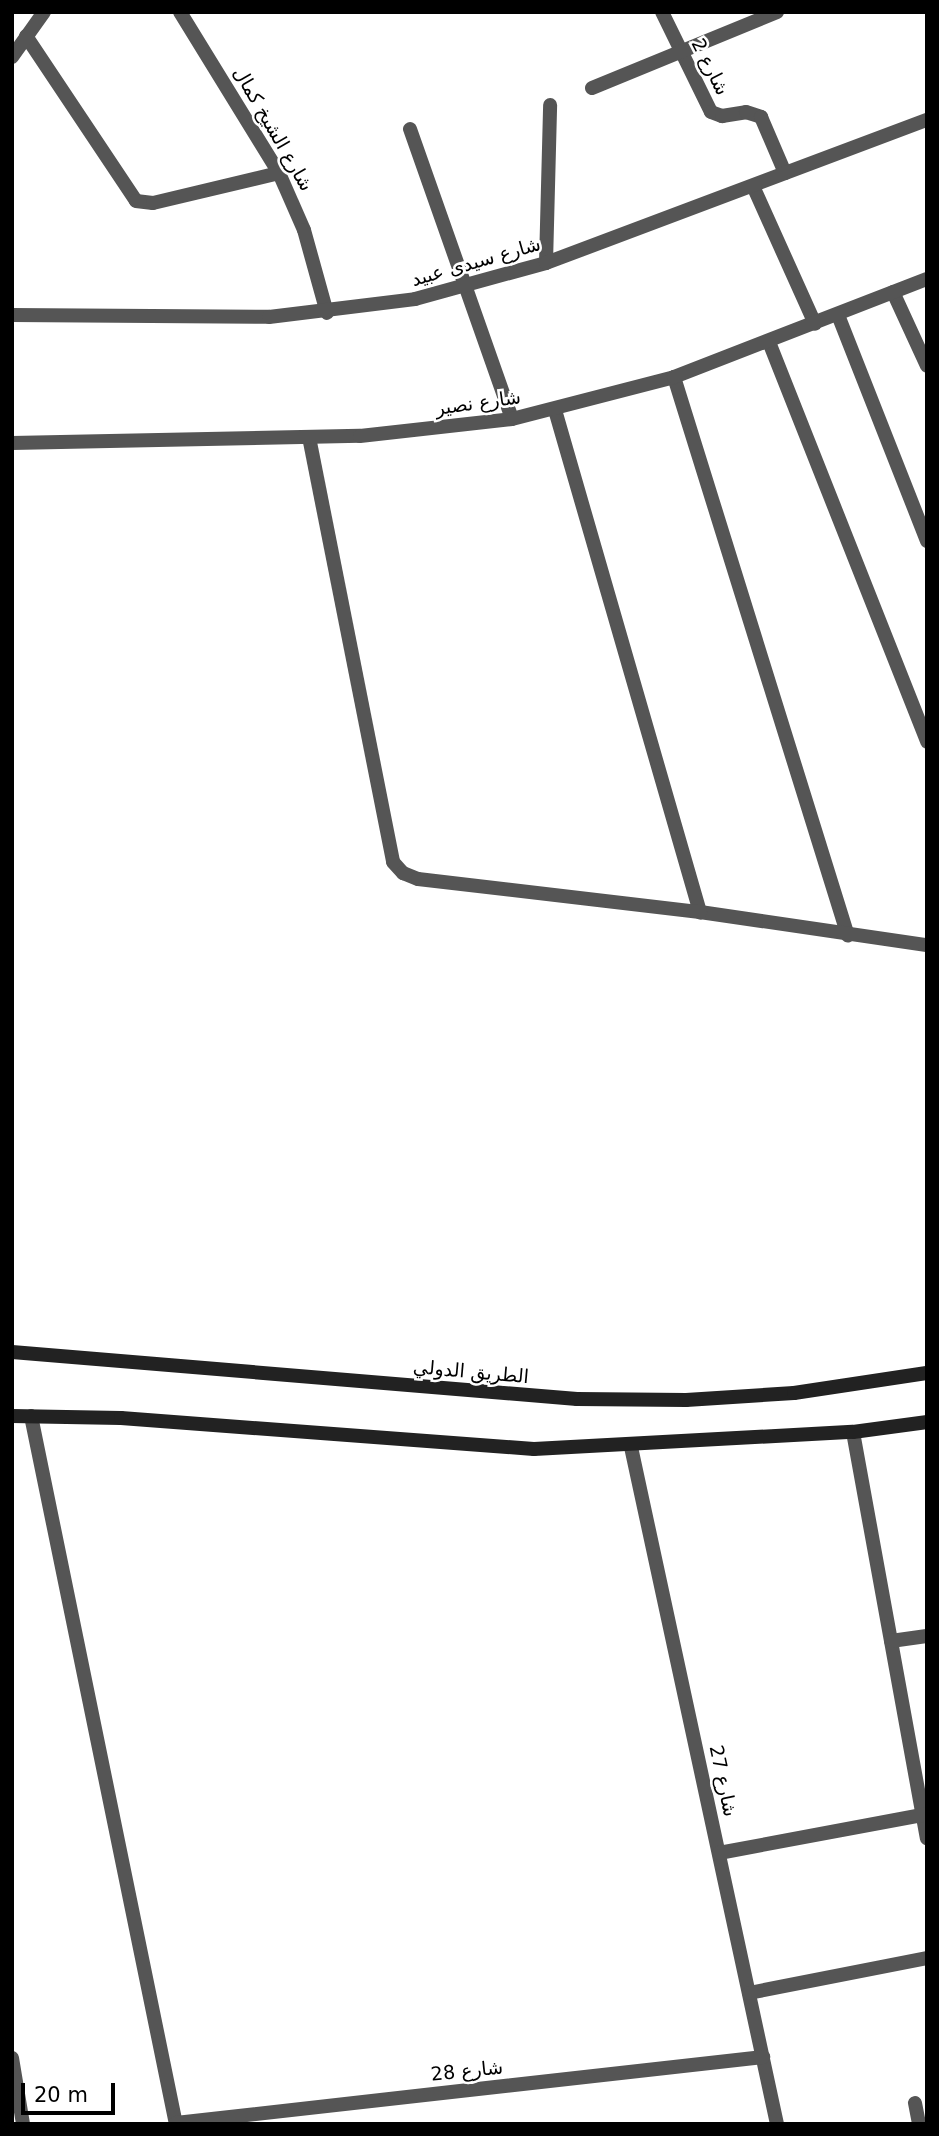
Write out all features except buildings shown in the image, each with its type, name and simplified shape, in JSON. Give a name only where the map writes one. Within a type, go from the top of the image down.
[{"type":"street","points":[[12,57],[44,12]]},
{"type":"street","name":"شارع الشيخ كمال","points":[[180,12],[279,173],[304,230],[327,313]]},
{"type":"street","name":"شارع 2","points":[[662,12],[711,112],[722,116],[746,112],[761,117],[785,173]]},
{"type":"street","points":[[592,88],[777,12]]},
{"type":"street","points":[[26,36],[123,189],[135,201],[153,203],[279,173]]},
{"type":"street","points":[[546,263],[550,104]]},
{"type":"street","name":"شارع سيدى عبيد","points":[[12,315],[327,313],[467,287],[546,263],[927,120]]},
{"type":"street","points":[[410,129],[512,419]]},
{"type":"street","points":[[753,186],[815,324]]},
{"type":"street","name":"شارع نصير","points":[[12,443],[309,437],[411,432],[512,419],[674,377],[927,279]]},
{"type":"street","points":[[893,292],[927,366]]},
{"type":"street","points":[[838,315],[927,541]]},
{"type":"street","points":[[769,342],[927,741]]},
{"type":"street","points":[[674,377],[848,936]]},
{"type":"street","points":[[555,410],[701,912]]},
{"type":"street","points":[[309,437],[393,862],[403,873],[418,878],[701,912],[848,936],[927,944]]},
{"type":"street","name":"الطريق الدولي","points":[[12,1352],[577,1399],[686,1400],[793,1393],[927,1373]]},
{"type":"street","points":[[12,1416],[121,1418],[534,1449],[631,1447],[853,1432],[927,1422]]},
{"type":"street","points":[[31,1416],[176,2124]]},
{"type":"street","points":[[853,1432],[925,1814],[927,1838]]},
{"type":"street","name":"شارع 27","points":[[631,1447],[777,2124]]},
{"type":"street","points":[[891,1641],[927,1636]]},
{"type":"street","points":[[719,1853],[925,1814]]},
{"type":"street","points":[[749,1993],[927,1958]]},
{"type":"street","name":"شارع 28","points":[[176,2124],[763,2057]]},
{"type":"street","points":[[12,2058],[23,2124]]},
{"type":"street","points":[[915,2103],[919,2124]]}]
